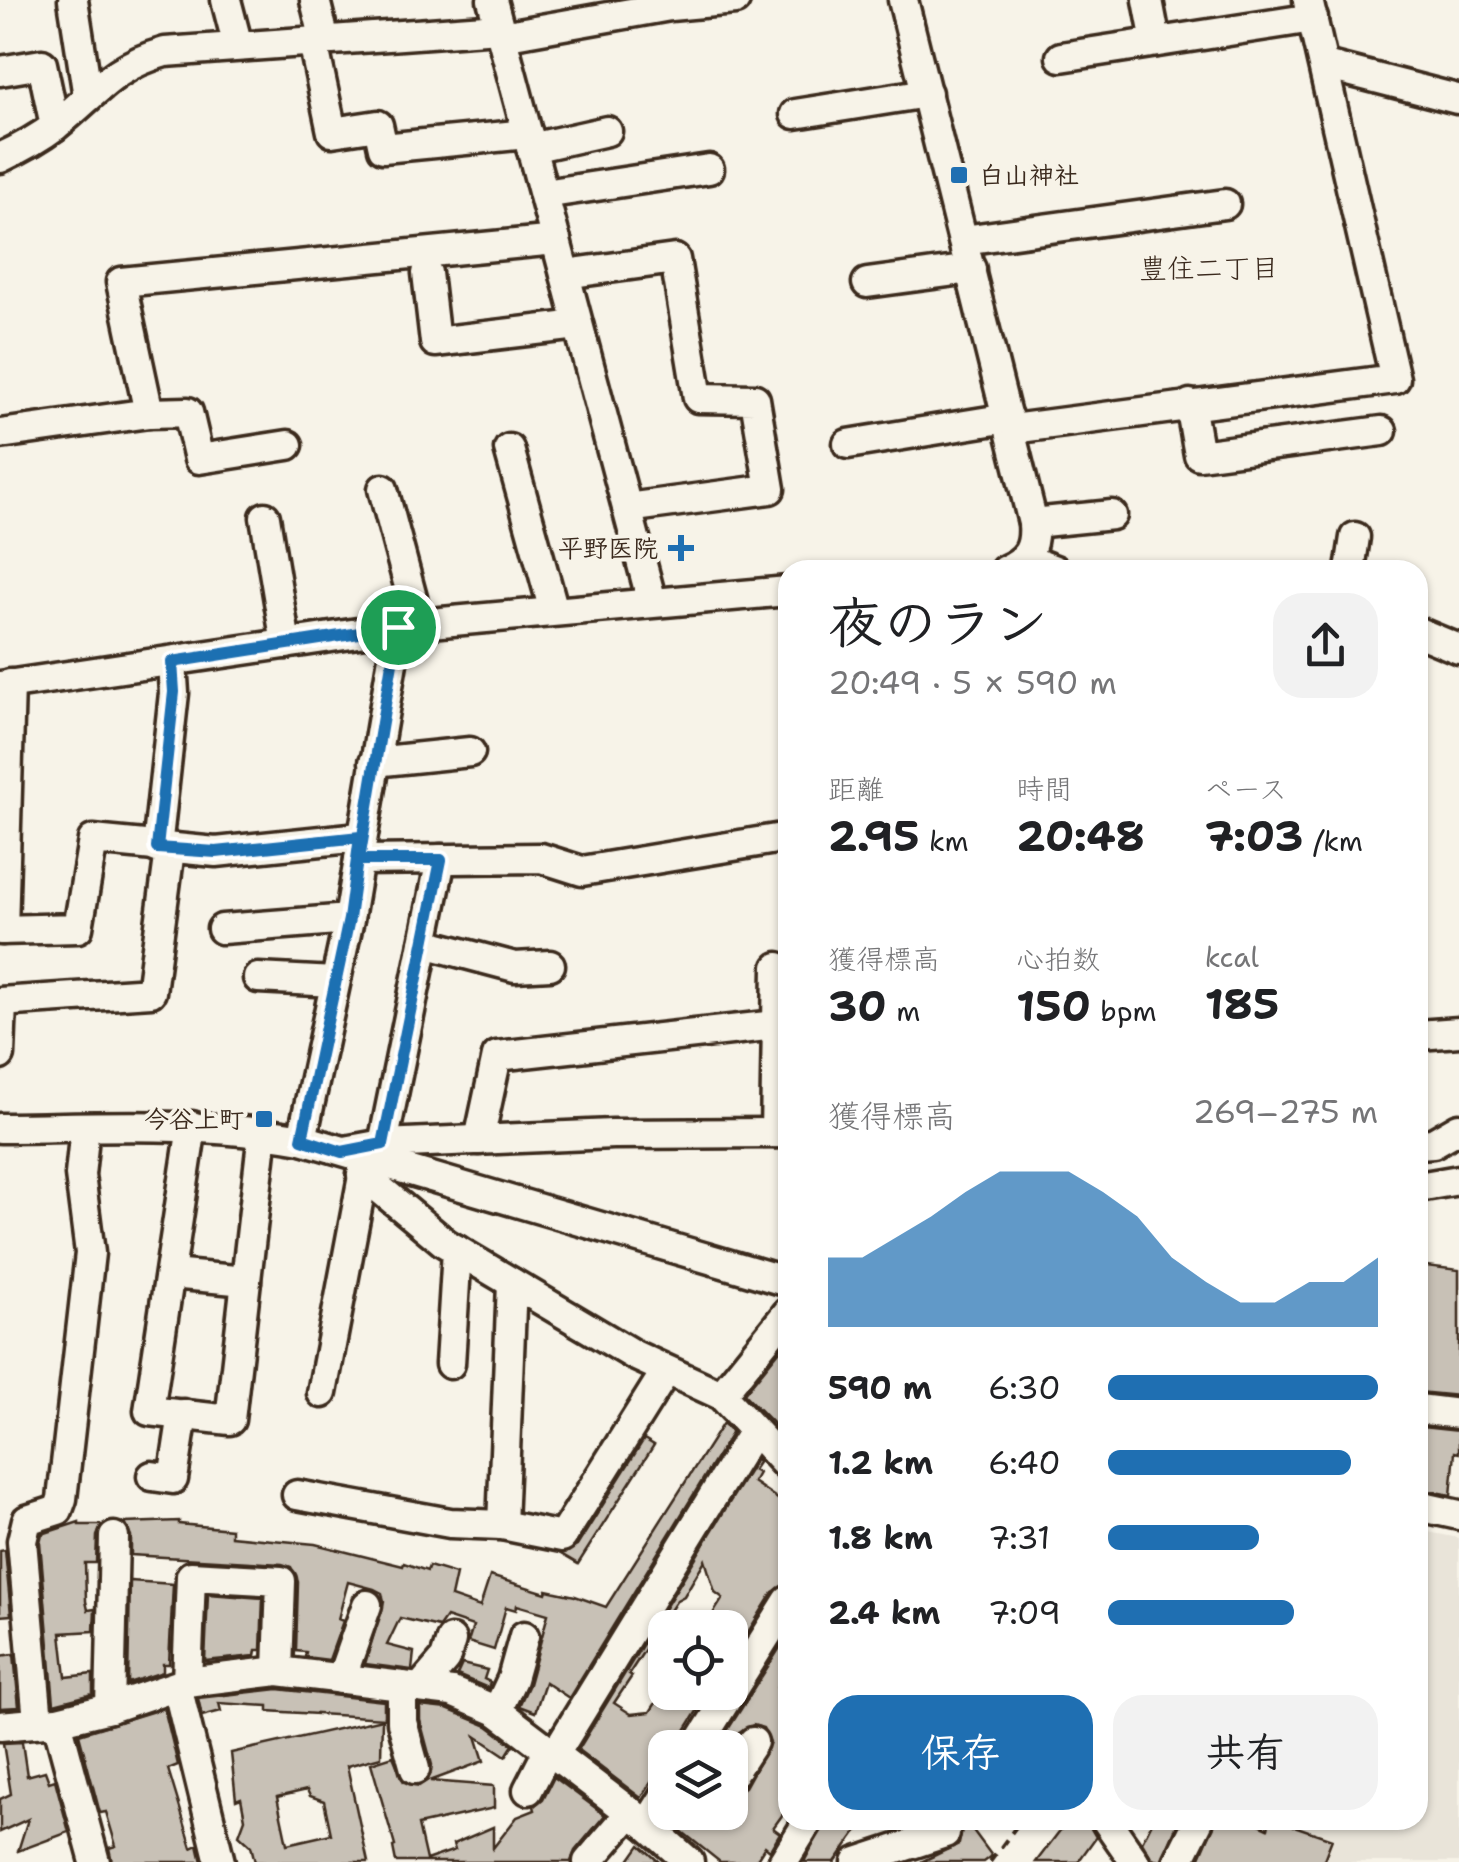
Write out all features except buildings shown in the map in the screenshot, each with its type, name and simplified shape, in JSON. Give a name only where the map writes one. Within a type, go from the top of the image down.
[{"type":"street","points":[[73,0],[88,97]]},
{"type":"street","points":[[226,0],[238,46]]},
{"type":"street","points":[[315,0],[332,132],[378,125],[383,148],[529,141],[607,130]]},
{"type":"street","points":[[492,0],[652,602]]},
{"type":"street","points":[[0,158],[35,141],[118,70],[165,52],[501,32],[735,0]]},
{"type":"street","points":[[1148,0],[1156,42]]},
{"type":"street","points":[[912,2],[926,94],[1034,522],[1034,543],[1024,560]]},
{"type":"street","points":[[848,444],[1395,379],[1310,9],[1156,42],[1061,57]]},
{"type":"street","points":[[0,71],[42,64],[55,126]]},
{"type":"street","points":[[1325,65],[1457,99]]},
{"type":"street","points":[[794,114],[926,94]]},
{"type":"street","points":[[544,194],[708,169]]},
{"type":"street","points":[[963,240],[1225,204]]},
{"type":"street","points":[[149,413],[121,282],[556,240]]},
{"type":"street","points":[[565,274],[675,260],[698,398],[755,399],[770,489],[627,508]]},
{"type":"street","points":[[868,283],[970,269]]},
{"type":"street","points":[[427,273],[435,342],[578,325]]},
{"type":"street","points":[[1190,404],[1199,456],[1382,431]]},
{"type":"street","points":[[0,434],[149,413],[188,412],[199,459],[288,445]]},
{"type":"street","points":[[509,449],[554,611]]},
{"type":"street","points":[[302,1139],[349,919],[374,762],[408,625],[383,489]]},
{"type":"street","points":[[1034,522],[1112,515]]},
{"type":"street","points":[[265,516],[286,644]]},
{"type":"street","points":[[1352,560],[1355,537]]},
{"type":"street","points":[[778,592],[408,625],[5,685],[2,930],[78,928],[93,840],[216,852],[360,848],[441,860],[541,858],[582,871],[778,839]]},
{"type":"street","points":[[1428,636],[1459,649]]},
{"type":"street","points":[[0,1055],[1,1002],[152,992],[174,692],[172,662]]},
{"type":"street","points":[[374,762],[470,752]]},
{"type":"street","points":[[322,1393],[364,1158],[424,943],[441,860]]},
{"type":"street","points":[[222,928],[349,919]]},
{"type":"street","points":[[424,943],[515,967],[550,965]]},
{"type":"street","points":[[778,968],[778,1069]]},
{"type":"street","points":[[258,978],[335,982]]},
{"type":"street","points":[[479,1140],[497,1056],[776,1026]]},
{"type":"street","points":[[1428,1034],[1459,1032]]},
{"type":"street","points":[[0,1128],[192,1126],[302,1139],[778,1279]]},
{"type":"street","points":[[192,1126],[149,1411],[230,1420],[263,1132]]},
{"type":"street","points":[[85,1127],[80,1175],[90,1253],[62,1500],[58,1510],[27,1520],[11,1540],[47,1721],[93,1861]]},
{"type":"street","points":[[1428,1143],[1459,1128]]},
{"type":"street","points":[[364,1158],[479,1140],[778,1133]]},
{"type":"street","points":[[364,1158],[457,1250],[666,1371],[721,1396],[778,1455]]},
{"type":"street","points":[[1428,1185],[1459,1180]]},
{"type":"street","points":[[450,1364],[457,1250]]},
{"type":"street","points":[[171,1274],[246,1282]]},
{"type":"street","points":[[502,1525],[512,1284]]},
{"type":"street","points":[[721,1396],[778,1325]]},
{"type":"street","points":[[297,1496],[450,1523],[502,1525],[562,1538],[666,1371]]},
{"type":"street","points":[[1428,1410],[1459,1414]]},
{"type":"street","points":[[152,1476],[173,1478],[183,1414]]},
{"type":"street","points":[[528,1790],[753,1431]]},
{"type":"street","points":[[1428,1508],[1459,1515]]},
{"type":"street","points":[[110,1708],[114,1537]]},
{"type":"street","points":[[220,1862],[182,1684],[191,1576],[281,1581],[278,1671]]},
{"type":"street","points":[[341,1679],[367,1605]]},
{"type":"street","points":[[497,1711],[512,1679],[524,1636]]},
{"type":"street","points":[[713,1730],[778,1638]]},
{"type":"street","points":[[415,1769],[402,1722],[411,1687],[445,1659],[451,1640]]},
{"type":"street","points":[[0,1726],[110,1708],[182,1684],[278,1671],[452,1692],[497,1711],[639,1818],[689,1862]]},
{"type":"street","points":[[588,1862],[648,1810]]},
{"type":"street","points":[[783,1862],[803,1830]]},
{"type":"street","points":[[1113,1830],[1134,1862]]},
{"type":"street","points":[[1178,1862],[1195,1830]]},
{"type":"street","points":[[857,1862],[945,1833]]},
{"type":"path","points":[[990,1862],[1014,1830]]},
{"type":"shaded area","points":[[1428,1532],[1459,1538],[1459,1862],[1248,1862],[1262,1830],[1428,1830]]},
{"type":"place","name":"白山神社","points":[[959,175]]},
{"type":"place","name":"平野医院","points":[[681,548]]},
{"type":"place","name":"今谷上町","points":[[264,1119]]},
{"type":"district","name":"豊住二丁目","points":[[1209,268]]},
{"type":"route","points":[[398,627],[359,860],[441,860],[383,1144],[342,1152],[302,1139],[349,919],[360,837],[216,852],[157,848],[174,692],[172,662],[398,627]]}]
